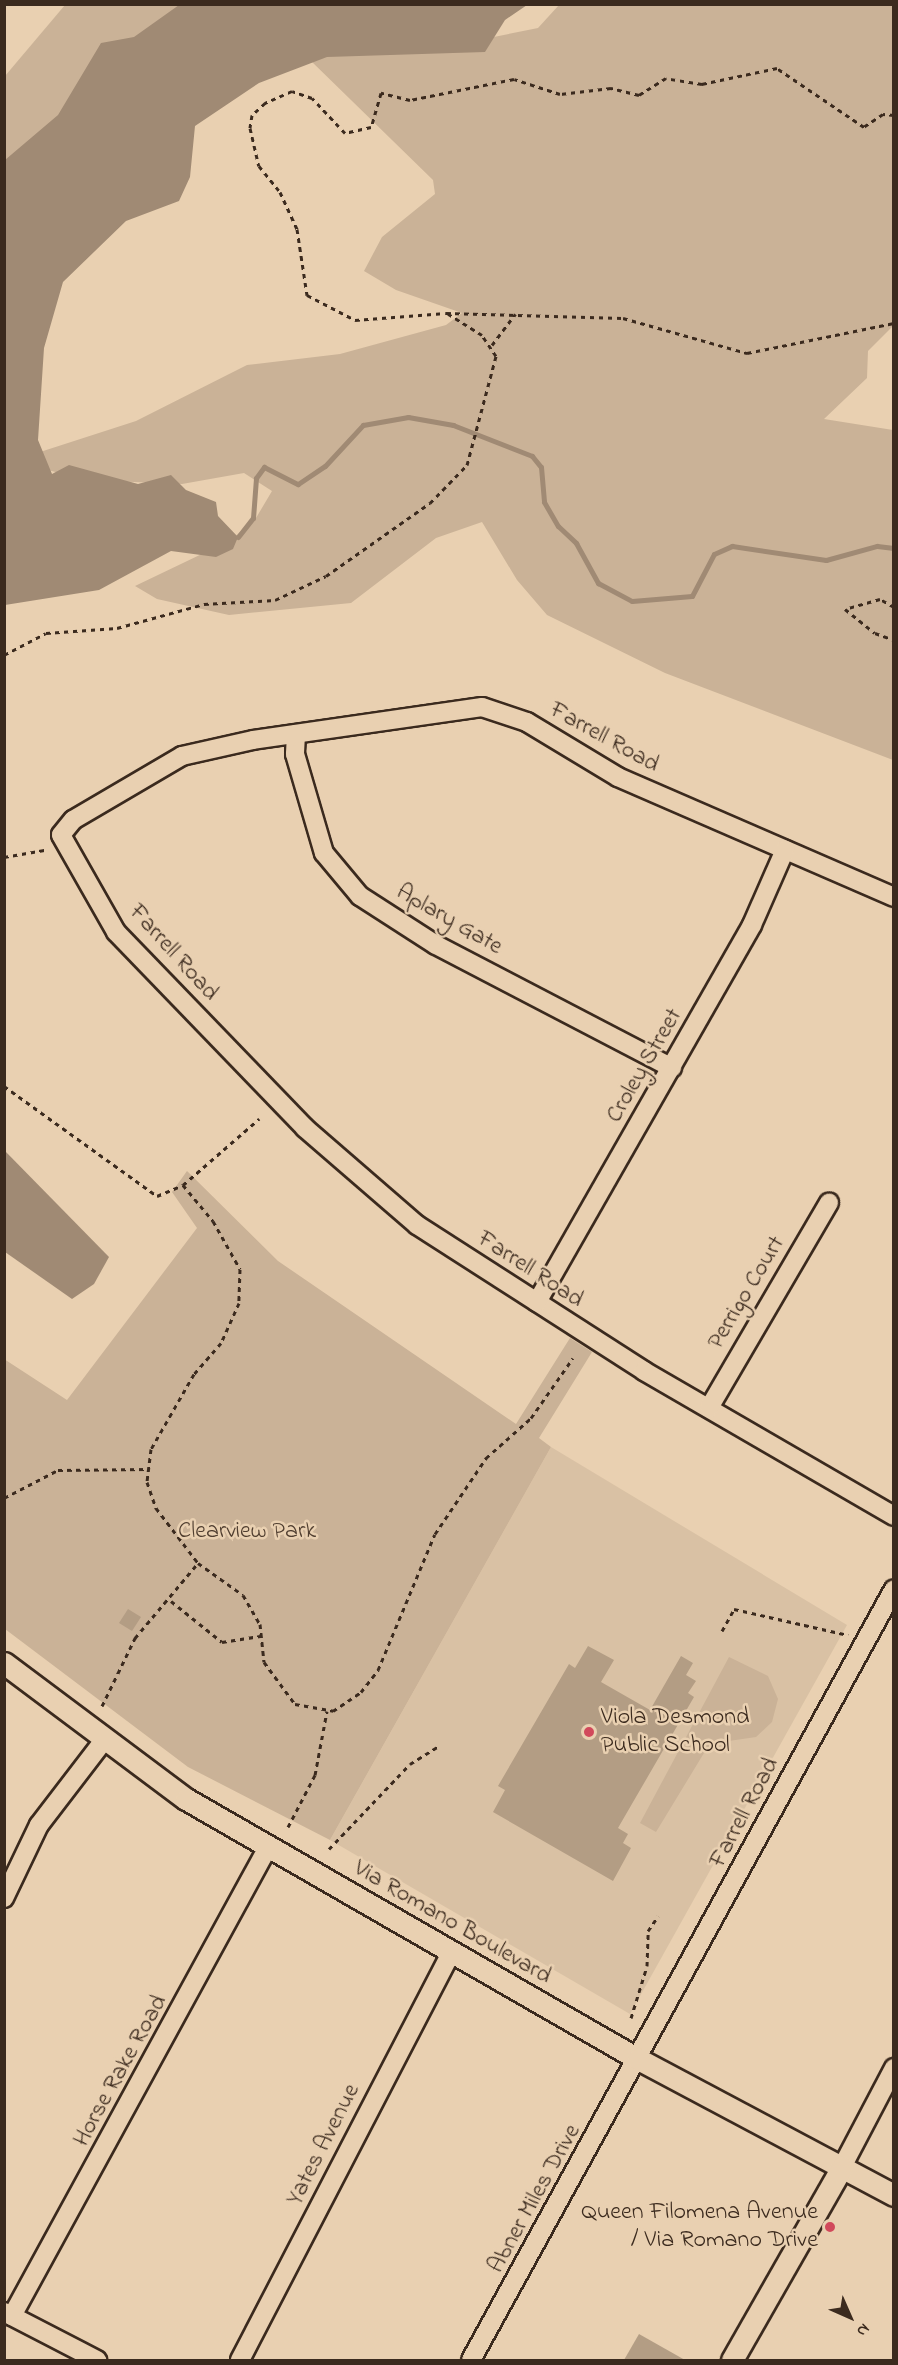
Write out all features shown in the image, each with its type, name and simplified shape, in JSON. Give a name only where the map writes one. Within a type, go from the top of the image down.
[{"type":"street","name":"Farrell Road","points":[[894,897],[618,777],[527,722],[482,707],[296,734],[182,756],[82,814],[61,835],[116,932],[305,1128],[417,1225],[709,1408],[894,1516]]},
{"type":"street","name":"Aplary Gate","points":[[296,734],[295,754],[324,853],[360,896],[436,945],[672,1068]]},
{"type":"street","name":"Croley Street","points":[[537,1302],[752,925],[785,850]]},
{"type":"street","name":"Perrigo Court","points":[[709,1408],[829,1203]]},
{"type":"street","name":"Farrell Road","points":[[638,2059],[894,1589]]},
{"type":"street","name":"Via Romano Boulevard","points":[[4,1663],[186,1799],[638,2059],[894,2195]]},
{"type":"street","points":[[4,1898],[39,1826],[105,1739]]},
{"type":"street","name":"Horse Rake Road","points":[[8,2314],[268,1847]]},
{"type":"street","name":"Yates Avenue","points":[[240,2361],[451,1953]]},
{"type":"street","name":"Abner Miles Drive","points":[[471,2361],[638,2059]]},
{"type":"street","points":[[732,2361],[842,2167],[894,2068]]},
{"type":"street","points":[[8,2314],[97,2361]]},
{"type":"path","points":[[894,115],[883,114],[864,127],[777,68],[702,84],[666,78],[639,95],[611,88],[560,94],[514,79],[410,100],[381,93],[371,127],[345,133],[312,98],[292,91],[252,115],[258,166],[280,192],[297,229],[307,295],[355,320],[446,313],[623,318],[747,353],[894,324]]},
{"type":"path","points":[[4,655],[46,633],[117,628],[183,607],[275,600],[309,586],[430,503],[467,465],[480,424],[496,356],[492,345],[446,313]]},
{"type":"path","points":[[492,345],[516,314]]},
{"type":"path","points":[[894,607],[879,599],[845,609],[874,633],[894,640]]},
{"type":"path","points":[[4,856],[44,850]]},
{"type":"path","points":[[4,1086],[157,1196],[183,1185],[259,1119]]},
{"type":"path","points":[[183,1185],[213,1221],[240,1269],[239,1303],[221,1343],[194,1374],[151,1449],[149,1469],[156,1508],[198,1563],[243,1594],[261,1636],[264,1662],[284,1695],[295,1704],[327,1711],[361,1692],[378,1670],[435,1534],[486,1458],[531,1418],[573,1358]]},
{"type":"path","points":[[4,1498],[58,1470],[149,1469]]},
{"type":"path","points":[[102,1706],[135,1638],[171,1601],[198,1563]]},
{"type":"path","points":[[171,1601],[222,1642],[261,1636]]},
{"type":"path","points":[[722,1631],[734,1609],[849,1635]]},
{"type":"path","points":[[288,1827],[315,1775],[327,1711]]},
{"type":"path","points":[[329,1849],[410,1764],[439,1746]]},
{"type":"path","points":[[631,2018],[647,1965],[648,1931],[658,1916]]},
{"type":"shaded area","points":[[179,5],[527,5],[505,20],[485,52],[327,57],[259,83],[195,126],[190,177],[179,201],[126,221],[63,282],[44,348],[38,440],[52,474],[69,465],[138,484],[171,475],[186,490],[216,502],[218,516],[238,537],[233,549],[216,557],[171,551],[99,590],[5,605],[5,160],[58,115],[101,43],[134,37]]},
{"type":"shaded area","points":[[5,1151],[109,1257],[94,1284],[72,1299],[5,1252]]},
{"type":"shaded area","name":"Viola Desmond Public School","points":[[551,1447],[847,1625],[630,2014],[330,1840]]},
{"type":"green space","points":[[65,5],[212,5],[5,215],[5,76]]},
{"type":"green space","points":[[559,5],[893,5],[893,326],[868,351],[867,378],[824,419],[893,430],[893,760],[665,673],[547,615],[517,580],[482,522],[436,538],[351,603],[229,615],[157,599],[135,586],[231,540],[256,518],[272,491],[244,473],[182,484],[86,480],[48,470],[37,453],[136,421],[247,365],[340,354],[446,325],[462,313],[396,290],[364,271],[382,237],[435,194],[433,180],[310,60],[395,44],[444,47],[538,28]]},
{"type":"green space","name":"Clearview Park","points":[[187,1171],[278,1261],[516,1424],[570,1338],[592,1352],[539,1438],[551,1447],[330,1840],[188,1767],[5,1629],[4,1359],[67,1400],[197,1228],[172,1192]]},
{"type":"green space","points":[[729,1657],[768,1676],[778,1699],[772,1722],[756,1737],[722,1742],[704,1753],[656,1832],[640,1823]]},
{"type":"building","points":[[128,1609],[141,1617],[132,1631],[119,1623]]},
{"type":"building","points":[[588,1646],[614,1660],[601,1682],[650,1710],[681,1656],[693,1663],[686,1675],[696,1681],[688,1693],[694,1697],[618,1828],[628,1834],[623,1843],[631,1848],[613,1881],[493,1812],[505,1790],[498,1786],[569,1664],[575,1668]]},
{"type":"building","points":[[639,2334],[685,2360],[624,2360]]},
{"type":"waterway","points":[[238,537],[253,518],[256,478],[264,467],[298,484],[325,466],[363,425],[408,417],[453,425],[532,456],[541,467],[544,502],[558,526],[576,543],[598,583],[632,601],[692,596],[714,554],[732,546],[826,560],[877,546],[894,548]]},
{"type":"place","name":"Viola Desmond Public School","points":[[589,1732]]},
{"type":"place","name":"Queen Filomena Avenue / Via Romano Drive","points":[[830,2227]]}]
